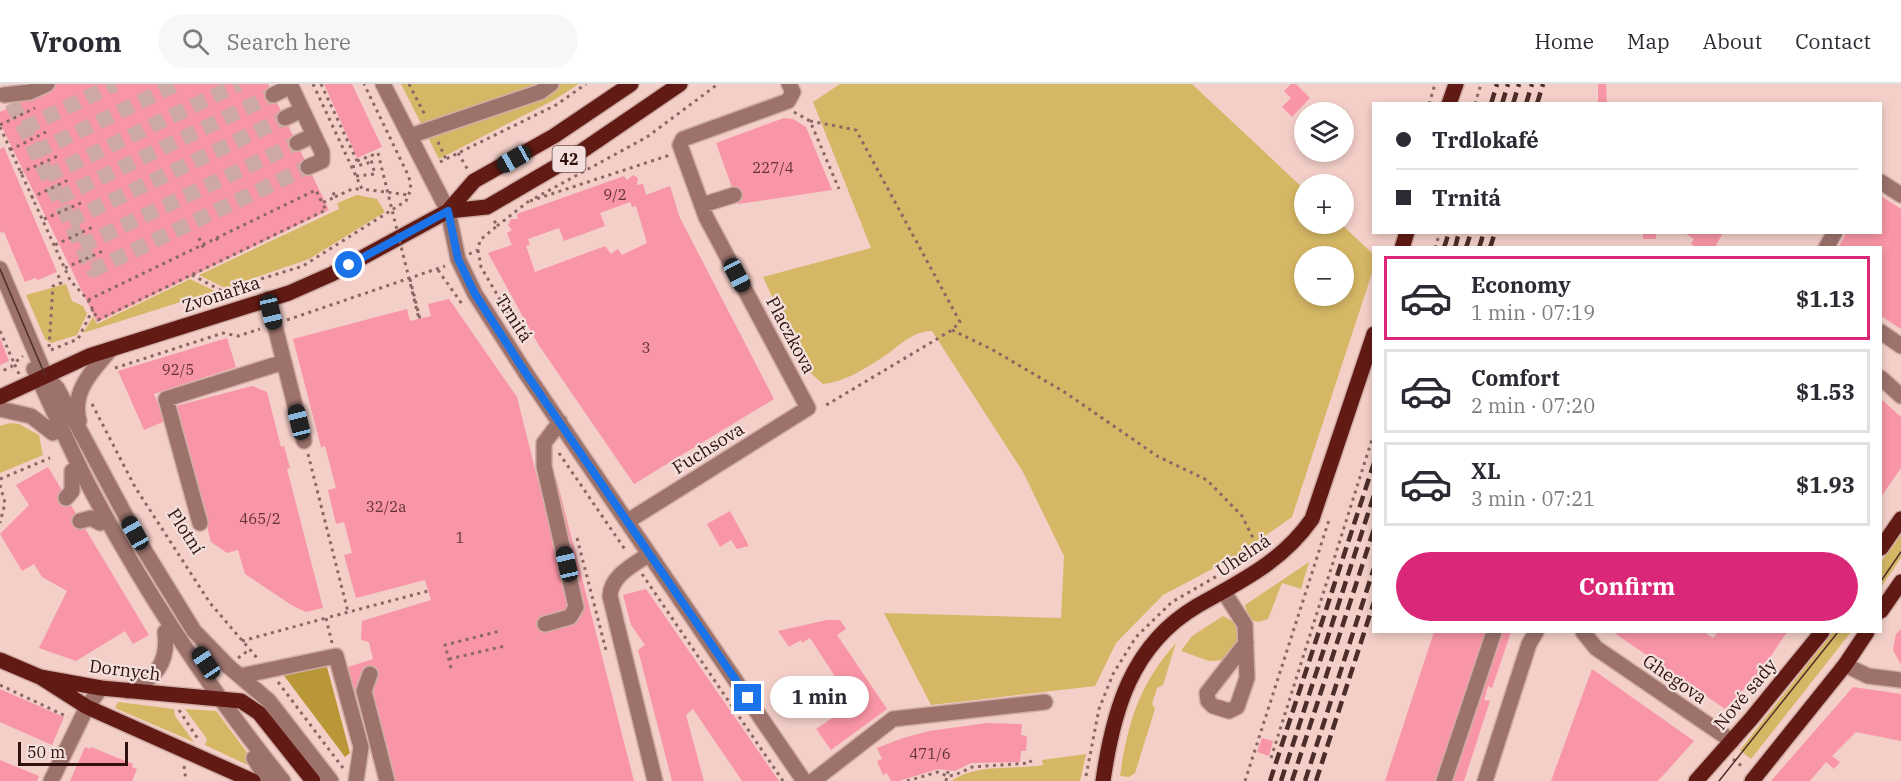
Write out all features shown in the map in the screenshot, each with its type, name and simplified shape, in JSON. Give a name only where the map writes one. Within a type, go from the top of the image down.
[{"type":"main road","name":"42","points":[[448,211],[474,182],[554,136],[631,84]]},
{"type":"main road","name":"42","points":[[448,211],[488,207],[576,155],[680,84]]},
{"type":"main road","points":[[1450,102],[1456,84]]},
{"type":"main road","name":"Zvonařka","points":[[0,397],[47,374],[111,349],[268,299],[332,274],[448,211]]},
{"type":"main road","name":"Uhelná","points":[[1096,779],[1114,714],[1134,671],[1168,628],[1195,608],[1272,562],[1303,532],[1312,519],[1372,340]]},
{"type":"main road","points":[[1882,547],[1901,519]]},
{"type":"main road","points":[[1882,610],[1901,582]]},
{"type":"main road","name":"Nové sady","points":[[1696,781],[1821,633]]},
{"type":"main road","points":[[1753,779],[1845,665],[1866,633]]},
{"type":"main road","name":"Dornych","points":[[0,660],[40,677],[87,707],[253,781]]},
{"type":"main road","name":"Dornych","points":[[40,677],[128,692],[241,701],[259,713],[313,781]]},
{"type":"street","points":[[5,96],[30,92],[47,84]]},
{"type":"street","name":"Trnitá","points":[[383,84],[448,211],[458,259],[475,294],[804,781]]},
{"type":"street","points":[[410,136],[540,92],[551,84]]},
{"type":"street","points":[[682,151],[680,145],[683,139],[788,101],[792,92],[789,84]]},
{"type":"street","points":[[273,95],[291,85],[323,156],[322,161],[308,167]]},
{"type":"street","points":[[285,118],[302,110]]},
{"type":"street","points":[[297,143],[314,135]]},
{"type":"street","name":"Placzkova","points":[[682,151],[704,211],[814,408]]},
{"type":"street","points":[[1882,183],[1901,195]]},
{"type":"street","points":[[704,211],[734,195]]},
{"type":"street","points":[[0,269],[81,452],[123,529],[222,700],[283,781]]},
{"type":"street","points":[[0,291],[81,430],[138,539],[195,631],[279,712],[331,781]]},
{"type":"street","points":[[268,299],[304,441]]},
{"type":"street","points":[[1882,333],[1901,346]]},
{"type":"street","points":[[81,430],[77,413],[78,395],[89,375],[111,349]]},
{"type":"street","points":[[200,523],[166,399],[284,362]]},
{"type":"street","points":[[47,374],[39,397],[53,433],[100,523],[165,632],[293,781]]},
{"type":"street","points":[[1882,379],[1901,396]]},
{"type":"street","name":"Fuchsova","points":[[628,522],[814,408]]},
{"type":"street","points":[[0,409],[31,416],[53,433]]},
{"type":"street","points":[[545,624],[570,617],[576,607],[544,466],[544,442],[560,422]]},
{"type":"street","points":[[66,498],[72,491],[72,471]]},
{"type":"street","points":[[80,521],[91,519],[100,523]]},
{"type":"street","points":[[649,554],[613,582],[610,596],[655,781]]},
{"type":"street","points":[[1224,592],[1245,625],[1246,643]]},
{"type":"street","points":[[128,692],[145,683],[160,667],[167,651],[165,632]]},
{"type":"street","points":[[1444,781],[1494,633]]},
{"type":"street","points":[[1485,781],[1529,644],[1535,633]]},
{"type":"street","name":"Ghegova","points":[[1584,633],[1596,648],[1727,746]]},
{"type":"street","points":[[240,676],[336,656],[361,747],[351,776]]},
{"type":"street","points":[[1845,665],[1868,676],[1901,680]]},
{"type":"street","points":[[370,674],[366,679],[364,691],[387,781]]},
{"type":"street","points":[[51,781],[87,707],[100,688]]},
{"type":"street","points":[[258,691],[259,713]]},
{"type":"street","points":[[222,700],[231,727],[268,781]]},
{"type":"street","points":[[813,781],[893,719],[1045,702]]},
{"type":"path","points":[[313,84],[362,189]]},
{"type":"path","points":[[321,84],[357,161],[378,153],[420,319],[410,279]]},
{"type":"path","points":[[192,275],[222,291],[284,274],[327,252],[396,208],[409,195],[409,177],[364,84]]},
{"type":"path","points":[[458,153],[556,105],[586,84]]},
{"type":"path","points":[[497,226],[530,201],[647,137],[718,84]]},
{"type":"path","points":[[1430,102],[1435,84]]},
{"type":"path","points":[[1476,102],[1481,84]]},
{"type":"path","points":[[35,108],[0,126],[70,280],[88,300],[98,320],[326,210],[316,190],[88,300]]},
{"type":"path","points":[[789,110],[808,117],[839,189]]},
{"type":"path","points":[[810,121],[856,130],[960,322],[952,330],[814,408]]},
{"type":"path","points":[[10,150],[46,132]]},
{"type":"path","points":[[530,201],[625,172],[682,151]]},
{"type":"path","points":[[20,173],[58,156]]},
{"type":"path","points":[[352,167],[368,163],[368,157]]},
{"type":"path","points":[[356,176],[375,174],[368,157]]},
{"type":"path","points":[[31,198],[70,179]]},
{"type":"path","points":[[322,203],[352,189],[409,195]]},
{"type":"path","points":[[333,192],[335,197]]},
{"type":"path","points":[[44,219],[81,203]]},
{"type":"path","points":[[55,244],[93,227]]},
{"type":"path","points":[[199,238],[205,251]]},
{"type":"path","points":[[216,238],[220,244]]},
{"type":"path","points":[[65,268],[104,251]]},
{"type":"path","points":[[437,270],[467,311]]},
{"type":"path","points":[[57,272],[61,283]]},
{"type":"path","points":[[47,374],[53,286],[70,280]]},
{"type":"path","points":[[49,350],[78,339],[93,309]]},
{"type":"path","points":[[952,330],[993,350],[1066,393],[1157,456],[1207,480],[1242,516],[1260,552]]},
{"type":"path","points":[[0,331],[14,363],[0,372]]},
{"type":"path","points":[[45,346],[49,350]]},
{"type":"path","name":"Plotní","points":[[90,399],[114,450],[210,603],[249,650],[270,671],[351,776]]},
{"type":"path","points":[[549,436],[783,781]]},
{"type":"path","points":[[1271,758],[1372,439]]},
{"type":"path","points":[[304,441],[348,612]]},
{"type":"path","points":[[0,479],[50,458]]},
{"type":"path","points":[[561,463],[563,459]]},
{"type":"path","points":[[0,485],[5,503],[0,522]]},
{"type":"path","points":[[575,530],[608,655]]},
{"type":"path","points":[[1245,781],[1320,546]]},
{"type":"path","points":[[242,641],[428,591]]},
{"type":"path","points":[[326,618],[336,656]]},
{"type":"path","points":[[451,668],[445,645],[500,631]]},
{"type":"path","points":[[449,660],[505,646]]},
{"type":"path","points":[[234,660],[249,650]]},
{"type":"path","points":[[179,696],[179,714],[200,742]]},
{"type":"path","points":[[1727,746],[1753,779]]},
{"type":"path","points":[[907,781],[938,772],[947,776],[972,767],[1021,765],[1030,763],[1031,760]]},
{"type":"path","points":[[184,766],[186,781]]},
{"type":"path","points":[[946,781],[948,771]]},
{"type":"path","points":[[1083,781],[1086,776],[1096,779]]},
{"type":"shaded area","points":[[401,84],[579,84],[554,100],[439,159]]},
{"type":"shaded area","points":[[840,84],[1192,84],[1294,180],[1294,234],[1352,234],[1372,253],[1372,273],[1292,517],[1235,557],[1163,595],[1116,643],[1095,686],[931,705],[884,613],[1061,618],[1064,556],[1023,472],[932,331],[912,336],[854,374],[839,381],[823,384],[805,368],[763,277],[871,248],[813,102]]},
{"type":"shaded area","points":[[357,195],[377,199],[385,212],[309,259],[225,288],[199,275],[339,209],[337,203]]},
{"type":"shaded area","points":[[190,279],[215,291],[83,333],[93,317],[97,324]]},
{"type":"shaded area","points":[[66,284],[72,301],[83,306],[87,314],[77,335],[51,343],[45,339],[26,295]]},
{"type":"shaded area","points":[[10,423],[19,424],[39,435],[43,455],[0,473],[0,426]]},
{"type":"shaded area","points":[[1901,533],[1901,558],[1882,586],[1882,561]]},
{"type":"shaded area","points":[[1309,562],[1301,589],[1282,583],[1268,619],[1258,622],[1249,619],[1245,605]]},
{"type":"shaded area","points":[[1223,616],[1234,622],[1238,633],[1235,647],[1224,660],[1209,661],[1181,651],[1192,636]]},
{"type":"shaded area","points":[[1832,633],[1850,633],[1751,759],[1740,750]]},
{"type":"shaded area","points":[[1176,643],[1163,685],[1157,688],[1152,704],[1155,709],[1135,773],[1129,777],[1120,776],[1131,721],[1137,705],[1153,674]]},
{"type":"shaded area","points":[[327,667],[350,753],[345,757],[282,673]]},
{"type":"shaded area","points":[[118,702],[174,709],[175,716],[194,742],[115,708]]},
{"type":"shaded area","points":[[185,709],[216,711],[255,763],[254,768],[205,745],[207,739]]},
{"type":"shaded area","points":[[1086,754],[1080,781],[951,781],[961,775],[983,769],[1043,765],[1042,760]]},
{"type":"building","points":[[57,84],[268,84],[329,210],[97,322],[0,123],[0,112]]},
{"type":"building","points":[[324,84],[352,84],[382,147],[357,158]]},
{"type":"building","points":[[1291,84],[1296,84],[1310,98],[1306,102],[1294,102],[1292,117],[1282,107],[1291,98],[1284,91]]},
{"type":"building","points":[[1598,84],[1606,84],[1607,102],[1598,102]]},
{"type":"building","points":[[784,118],[793,119],[806,127],[832,190],[738,204],[716,143]]},
{"type":"building","points":[[4,147],[57,272],[38,280],[35,278],[25,282],[4,232],[1,233],[0,230],[0,149]]},
{"type":"building","points":[[633,175],[638,178],[637,185],[643,184],[646,195],[670,186],[680,218],[774,399],[634,484],[538,344],[488,253],[512,245],[507,233],[512,230],[508,225],[511,219],[518,219],[517,214],[624,176],[627,180]],"holes":[[[630,202],[632,207],[636,206],[647,243],[622,255],[618,249],[611,254],[605,246],[535,272],[526,246],[530,245],[528,239],[559,228],[564,241],[605,226],[600,213]]]},
{"type":"building","points":[[1882,197],[1901,209],[1901,329],[1882,317],[1882,246],[1839,246],[1846,234],[1882,234]]},
{"type":"building","points":[[1643,234],[1656,234],[1656,239],[1643,239]]},
{"type":"building","points":[[1686,234],[1722,234],[1716,246],[1694,246],[1691,244],[1694,239]]},
{"type":"building","points":[[449,299],[517,397],[538,481],[556,477],[634,781],[378,781],[348,667],[373,659],[369,642],[361,640],[362,621],[431,600],[425,580],[356,598],[344,555],[352,553],[344,522],[336,524],[328,490],[336,488],[325,446],[321,447],[293,339],[407,309],[410,321],[431,316],[428,304]]},
{"type":"building","points":[[0,338],[9,361],[0,365]]},
{"type":"building","points":[[227,338],[236,367],[154,394],[165,421],[144,430],[118,371]]},
{"type":"building","points":[[252,386],[267,392],[281,447],[284,446],[290,468],[287,469],[323,608],[306,612],[293,606],[245,574],[238,550],[227,553],[211,542],[176,406]]},
{"type":"building","points":[[1882,400],[1901,417],[1901,468],[1882,496]]},
{"type":"building","points":[[48,467],[149,635],[133,644],[125,631],[76,661],[39,648],[67,591],[42,577],[34,564],[22,571],[0,534],[29,505],[16,485]]},
{"type":"building","points":[[730,511],[749,546],[737,549],[731,540],[720,547],[707,524]]},
{"type":"building","points":[[646,589],[779,781],[742,781],[693,709],[686,715],[704,781],[672,781],[638,650],[645,645],[631,625],[623,595]]},
{"type":"building","points":[[827,620],[840,620],[846,629],[837,635],[887,709],[831,750],[816,729],[853,704],[810,638],[789,647],[778,631]]},
{"type":"building","points":[[1901,629],[1901,665],[1893,650],[1896,634]]},
{"type":"building","points":[[1434,633],[1511,633],[1492,688],[1488,686],[1484,700],[1490,701],[1464,781],[1385,781]]},
{"type":"building","points":[[1614,633],[1706,633],[1713,638],[1717,633],[1786,633],[1761,671],[1725,709]]},
{"type":"building","points":[[1592,669],[1694,741],[1658,781],[1551,781]]},
{"type":"building","points":[[1853,687],[1901,694],[1901,741],[1856,732],[1832,756],[1840,762],[1834,769],[1826,762],[1810,781],[1771,781]]},
{"type":"building","points":[[0,689],[64,717],[52,745],[0,722]]},
{"type":"building","points":[[987,723],[1022,724],[1021,735],[1027,736],[1026,751],[1021,751],[1020,762],[971,763],[955,771],[938,769],[899,781],[891,781],[887,773],[883,775],[877,761],[882,759],[877,748],[903,738],[929,731]]},
{"type":"building","points":[[1262,738],[1273,741],[1269,756],[1257,752]]},
{"type":"building","points":[[85,747],[90,749],[91,747],[133,764],[132,767],[137,769],[132,781],[70,781]]},
{"type":"building","points":[[0,760],[39,776],[37,781],[0,781]]},
{"type":"tunnel","points":[[24,128],[115,84]]},
{"type":"tunnel","points":[[36,152],[177,84]]},
{"type":"tunnel","points":[[47,176],[239,84]]},
{"type":"tunnel","points":[[58,198],[273,95]]},
{"type":"tunnel","points":[[12,103],[93,270],[308,167]]},
{"type":"tunnel","points":[[69,221],[285,118]]},
{"type":"tunnel","points":[[81,246],[297,143]]},
{"type":"tram line","points":[[0,269],[45,375]]},
{"type":"tram line","points":[[1882,580],[1901,552]]},
{"type":"tram line","points":[[1719,781],[1837,633]]},
{"type":"railway","points":[[1492,102],[1497,84]]},
{"type":"railway","points":[[1503,102],[1508,84]]},
{"type":"railway","points":[[1514,102],[1519,84]]},
{"type":"railway","points":[[1527,102],[1532,84]]},
{"type":"railway","points":[[1538,102],[1543,84]]},
{"type":"railway","points":[[1445,246],[1448,234]]},
{"type":"railway","points":[[1456,246],[1458,234]]},
{"type":"railway","points":[[1467,246],[1470,234]]},
{"type":"railway","points":[[1480,246],[1483,234]]},
{"type":"railway","points":[[1491,246],[1494,234]]},
{"type":"railway","points":[[1270,781],[1372,469]]},
{"type":"railway","points":[[1281,781],[1372,501]]},
{"type":"railway","points":[[1292,781],[1372,535]]},
{"type":"railway","points":[[1305,781],[1372,574]]},
{"type":"railway","points":[[1316,781],[1372,608]]},
{"type":"route","points":[[349,265],[448,211],[458,259],[475,294],[525,372],[748,698]]}]
